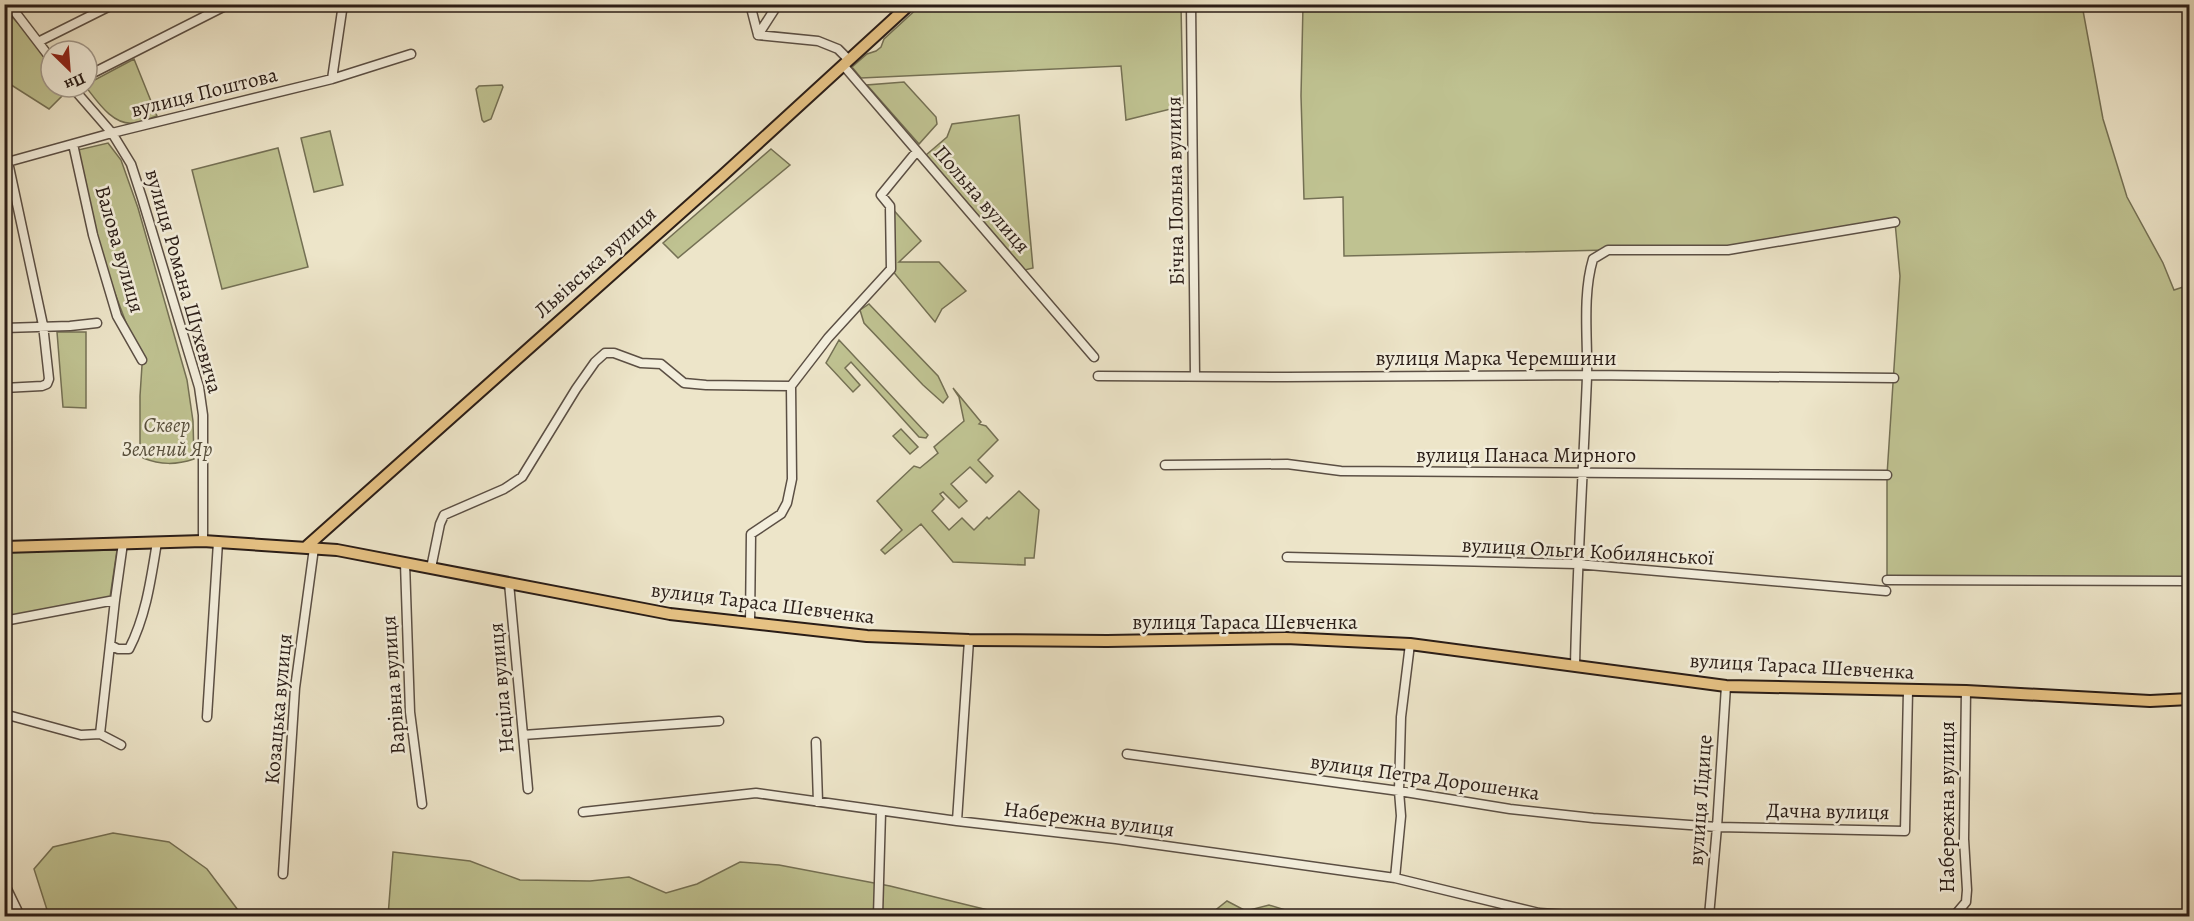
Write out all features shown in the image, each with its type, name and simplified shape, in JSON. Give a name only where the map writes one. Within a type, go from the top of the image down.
[{"type":"main road","name":"Львівська вулиця","points":[[310,547],[910,4]]},
{"type":"main road","name":"вулиця Тараса Шевченка","points":[[4,547],[203,541],[310,547],[670,614],[867,636],[969,640],[1117,641],[1286,638],[1410,644],[1726,686],[1966,691],[2150,701],[2190,699]]},
{"type":"street","points":[[9,4],[38,42],[114,4]]},
{"type":"street","points":[[99,69],[229,4]]},
{"type":"street","points":[[332,79],[343,4]]},
{"type":"street","points":[[750,4],[758,35]]},
{"type":"street","points":[[758,35],[778,4]]},
{"type":"street","name":"Бічна Польна вулиця","points":[[1191,4],[1195,376]]},
{"type":"street","name":"Польна вулиця","points":[[758,35],[818,41],[838,49],[846,63],[917,152],[1094,357]]},
{"type":"street","name":"вулиця Поштова","points":[[6,162],[112,133],[332,79],[411,54]]},
{"type":"street","name":"вулиця Романа Шухевича","points":[[82,99],[112,133],[130,164],[199,387],[204,415],[203,541]]},
{"type":"street","name":"Валова вулиця","points":[[73,144],[93,235],[117,316],[142,360]]},
{"type":"street","points":[[750,623],[751,534],[781,514],[791,490],[791,386],[828,338],[891,269],[890,206],[881,195],[917,152]]},
{"type":"street","points":[[4,388],[42,386],[47,384],[49,379],[43,326],[6,162]]},
{"type":"street","points":[[1575,666],[1577,564],[1587,375],[1588,275],[1593,259],[1608,250],[1728,250],[1895,222]]},
{"type":"street","points":[[4,328],[97,323]]},
{"type":"street","points":[[431,568],[444,515],[504,489],[522,477],[576,389],[595,362],[605,353],[614,352],[641,363],[662,364],[684,383],[791,386]]},
{"type":"street","name":"вулиця Марка Черемшини","points":[[1098,376],[1587,375],[1894,378]]},
{"type":"street","name":"вулиця Панаса Мирного","points":[[1165,465],[1287,464],[1341,471],[1887,474]]},
{"type":"street","points":[[110,645],[118,649],[129,649],[137,633],[148,596],[157,542]]},
{"type":"street","points":[[207,717],[218,542]]},
{"type":"street","points":[[100,734],[123,543]]},
{"type":"street","name":"Козацька вулиця","points":[[283,874],[295,688],[310,547]]},
{"type":"street","name":"вулиця Ольги Кобилянської","points":[[1287,557],[1577,564],[1886,591]]},
{"type":"street","name":"Варівна вулиця","points":[[405,563],[410,712],[422,804]]},
{"type":"street","points":[[1887,580],[2190,581]]},
{"type":"street","name":"Неціла вулиця","points":[[509,583],[528,789]]},
{"type":"street","points":[[4,621],[115,600]]},
{"type":"street","points":[[957,821],[969,640]]},
{"type":"street","points":[[1395,878],[1401,816],[1399,790],[1401,717],[1410,644]]},
{"type":"street","points":[[4,663],[4,672]]},
{"type":"street","name":"вулиця Лідице","points":[[1709,916],[1718,827],[1726,686]]},
{"type":"street","name":"Дачна вулиця","points":[[1718,827],[1905,831],[1908,691]]},
{"type":"street","name":"Набережна вулиця","points":[[1950,916],[1955,915],[1966,902],[1967,890],[1964,839],[1966,691]]},
{"type":"street","points":[[4,714],[81,735],[100,734],[121,745]]},
{"type":"street","points":[[523,735],[719,721]]},
{"type":"street","points":[[816,742],[818,802]]},
{"type":"street","name":"вулиця Петра Дорошенка","points":[[1127,754],[1399,790],[1522,810],[1593,818],[1718,827]]},
{"type":"street","name":"Набережна вулиця","points":[[584,812],[756,793],[881,812],[1116,839],[1395,878],[1539,913],[1586,916]]},
{"type":"street","points":[[879,916],[881,812]]},
{"type":"street","points":[[4,883],[20,916]]},
{"type":"green space","points":[[921,5],[1181,5],[1183,106],[1126,120],[1121,66],[861,78],[852,67],[867,54],[881,47],[884,39]]},
{"type":"green space","points":[[1303,5],[2082,5],[2103,119],[2127,197],[2163,263],[2174,290],[2189,285],[2189,581],[1887,580],[1887,475],[1900,276],[1895,222],[1728,250],[1608,250],[1344,256],[1343,197],[1304,199],[1301,96]]},
{"type":"green space","points":[[5,9],[39,46],[39,99],[59,99],[49,109],[5,81]]},
{"type":"green space","points":[[134,59],[157,116],[126,123],[112,117],[95,99],[99,99],[99,78]]},
{"type":"green space","points":[[904,82],[936,117],[937,124],[919,144],[867,85]]},
{"type":"green space","points":[[502,85],[491,119],[484,122],[476,89],[479,86]]},
{"type":"green space","points":[[1019,115],[1033,268],[1025,270],[926,155],[947,137],[952,124]]},
{"type":"green space","points":[[330,131],[343,185],[314,192],[301,138]]},
{"type":"green space","name":"Сквер Зелений Яр","points":[[108,143],[121,160],[138,208],[187,380],[193,421],[194,459],[187,461],[156,462],[143,458],[140,453],[142,365],[99,251],[78,150]]},
{"type":"green space","points":[[278,148],[308,267],[222,289],[192,170]]},
{"type":"green space","points":[[771,149],[790,165],[678,258],[663,243]]},
{"type":"green space","points":[[890,206],[921,241],[899,262],[939,262],[966,291],[942,309],[935,322],[891,269]]},
{"type":"green space","points":[[869,304],[938,376],[948,397],[943,403],[864,323],[860,310]]},
{"type":"green space","points":[[57,332],[86,332],[86,408],[63,407]]},
{"type":"green space","points":[[839,340],[928,435],[926,438],[919,437],[851,362],[845,368],[860,385],[853,392],[826,363]]},
{"type":"green space","points":[[953,388],[981,422],[979,424],[986,426],[998,440],[978,460],[993,476],[986,483],[970,467],[951,484],[967,501],[959,508],[943,492],[940,494],[944,499],[932,511],[949,530],[962,518],[974,530],[1019,491],[1039,510],[1034,558],[1025,558],[1025,565],[953,562],[921,524],[885,554],[881,550],[902,530],[877,501],[914,466],[920,468],[938,453],[934,447],[964,421],[959,397]]},
{"type":"green space","points":[[901,429],[918,447],[910,454],[893,436]]},
{"type":"green space","points":[[117,550],[110,597],[17,617],[11,617],[7,612],[4,552]]},
{"type":"green space","points":[[113,833],[169,842],[207,869],[241,914],[248,916],[49,916],[34,869],[53,847]]},
{"type":"green space","points":[[393,852],[470,861],[520,880],[590,881],[629,877],[666,893],[697,884],[740,862],[779,865],[890,886],[992,911],[1073,916],[388,916]]},
{"type":"green space","points":[[1227,901],[1246,911],[1269,905],[1295,913],[1341,916],[1208,916]]}]
